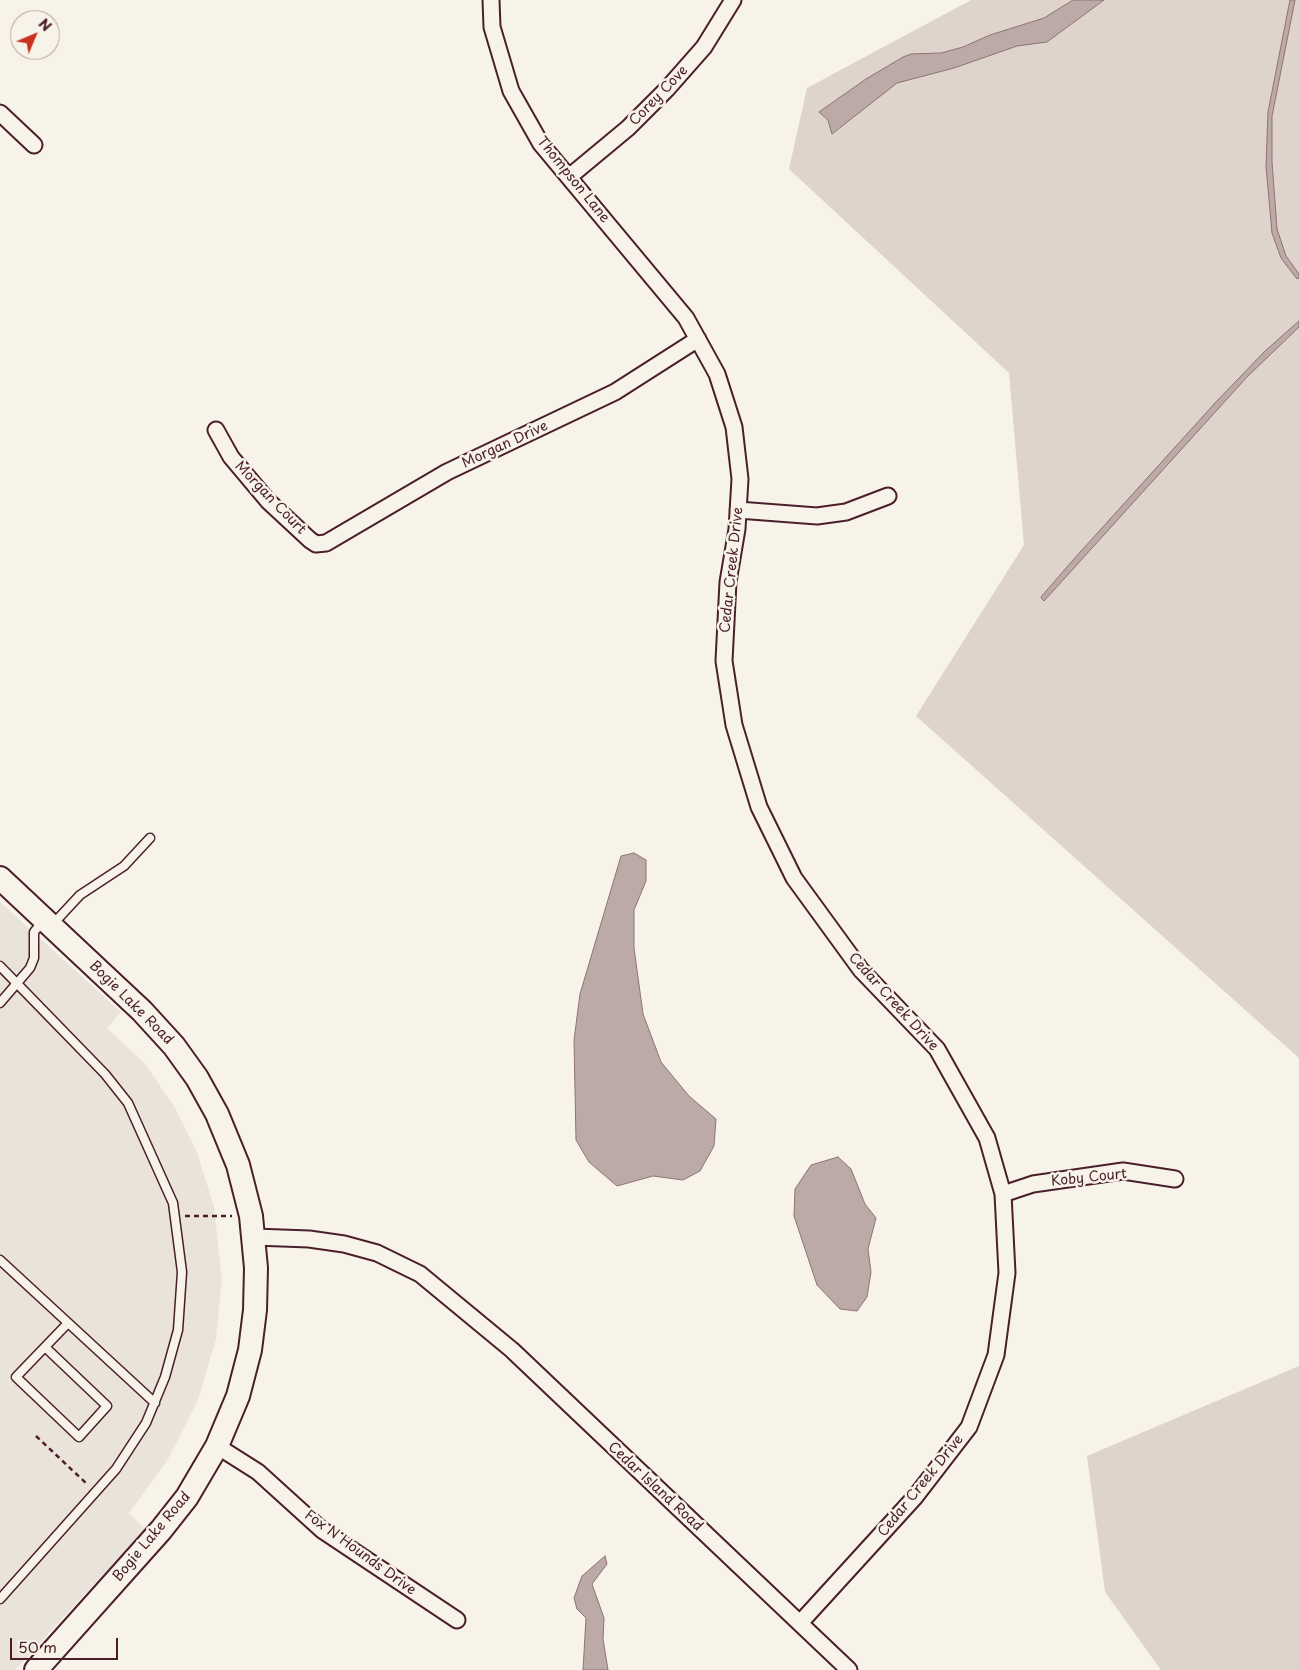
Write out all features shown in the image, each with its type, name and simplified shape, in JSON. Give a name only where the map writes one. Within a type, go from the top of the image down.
[{"type":"main road","name":"Bogie Lake Road","points":[[0,878],[142,1011],[189,1066],[211,1101],[229,1139],[242,1178],[252,1227],[256,1298],[252,1336],[240,1388],[217,1446],[187,1497],[161,1530],[36,1670]]},
{"type":"street","name":"Thompson Lane","points":[[491,0],[492,27],[511,91],[540,144],[686,318],[698,339]]},
{"type":"street","name":"Corey Cove","points":[[569,177],[628,128],[667,89],[704,48],[733,0]]},
{"type":"street","points":[[0,113],[34,145]]},
{"type":"street","name":"Cedar Creek Drive","points":[[698,339],[717,374],[734,427],[740,479],[738,510],[728,582],[724,661],[734,725],[759,807],[794,878],[861,970],[937,1049],[987,1138],[1003,1194],[1007,1273],[996,1355],[969,1427],[915,1497],[800,1623]]},
{"type":"street","name":"Morgan Drive","points":[[310,540],[316,544],[326,543],[447,472],[615,392],[698,339]]},
{"type":"street","name":"Morgan Court","points":[[216,430],[230,457],[268,500],[310,540]]},
{"type":"street","points":[[738,510],[816,516],[846,512],[888,496]]},
{"type":"street","name":"Koby Court","points":[[1003,1194],[1034,1184],[1123,1171],[1175,1178]]},
{"type":"street","name":"Cedar Island Road","points":[[252,1227],[377,1253],[420,1274],[512,1350],[630,1465],[849,1670]]},
{"type":"street","name":"Fox N Hounds Drive","points":[[217,1446],[258,1472],[322,1530],[457,1620]]},
{"type":"lane","points":[[0,1003],[30,968],[34,958],[34,932],[80,895],[124,866],[150,838]]},
{"type":"lane","points":[[0,966],[105,1074],[128,1102],[166,1183],[175,1217],[182,1272],[178,1330],[165,1377],[134,1443],[96,1491],[0,1599]]},
{"type":"lane","points":[[0,1260],[154,1402]]},
{"type":"lane","points":[[45,1347],[108,1406],[78,1437],[16,1377],[68,1322]]},
{"type":"path","points":[[175,1217],[252,1227]]},
{"type":"path","points":[[36,1436],[96,1491]]},
{"type":"shaded area","points":[[971,0],[1299,0],[1299,1058],[916,716],[1024,545],[1009,373],[789,169],[807,88]]},
{"type":"shaded area","points":[[1073,0],[1104,0],[1047,42],[1017,46],[954,68],[897,83],[832,134],[828,120],[819,112],[866,79],[903,57],[911,54],[941,53],[963,47],[990,35],[1044,18]]},
{"type":"shaded area","points":[[1290,0],[1295,0],[1272,116],[1272,162],[1277,229],[1286,256],[1299,274],[1297,279],[1281,258],[1272,233],[1266,166],[1268,112]]},
{"type":"shaded area","points":[[1299,321],[1299,327],[1247,377],[1044,601],[1041,597],[1215,403],[1265,351]]},
{"type":"shaded area","points":[[634,853],[646,860],[646,881],[634,910],[634,948],[643,1014],[661,1062],[689,1096],[716,1119],[714,1146],[700,1171],[683,1180],[653,1176],[617,1186],[589,1162],[576,1140],[574,1040],[580,994],[621,856]]},
{"type":"shaded area","points":[[0,902],[121,1012],[107,1028],[146,1065],[175,1108],[197,1152],[214,1207],[222,1279],[216,1339],[198,1400],[167,1461],[129,1513],[145,1529],[15,1670],[0,1670]]},
{"type":"shaded area","points":[[838,1157],[851,1169],[865,1204],[876,1218],[868,1249],[871,1272],[867,1297],[857,1311],[840,1309],[817,1285],[794,1216],[795,1189],[811,1165]]},
{"type":"shaded area","points":[[1299,1366],[1299,1670],[1161,1670],[1105,1592],[1087,1456]]},
{"type":"shaded area","points":[[605,1556],[607,1564],[592,1584],[604,1618],[603,1639],[608,1670],[583,1670],[586,1618],[577,1609],[574,1598],[582,1576]]}]
